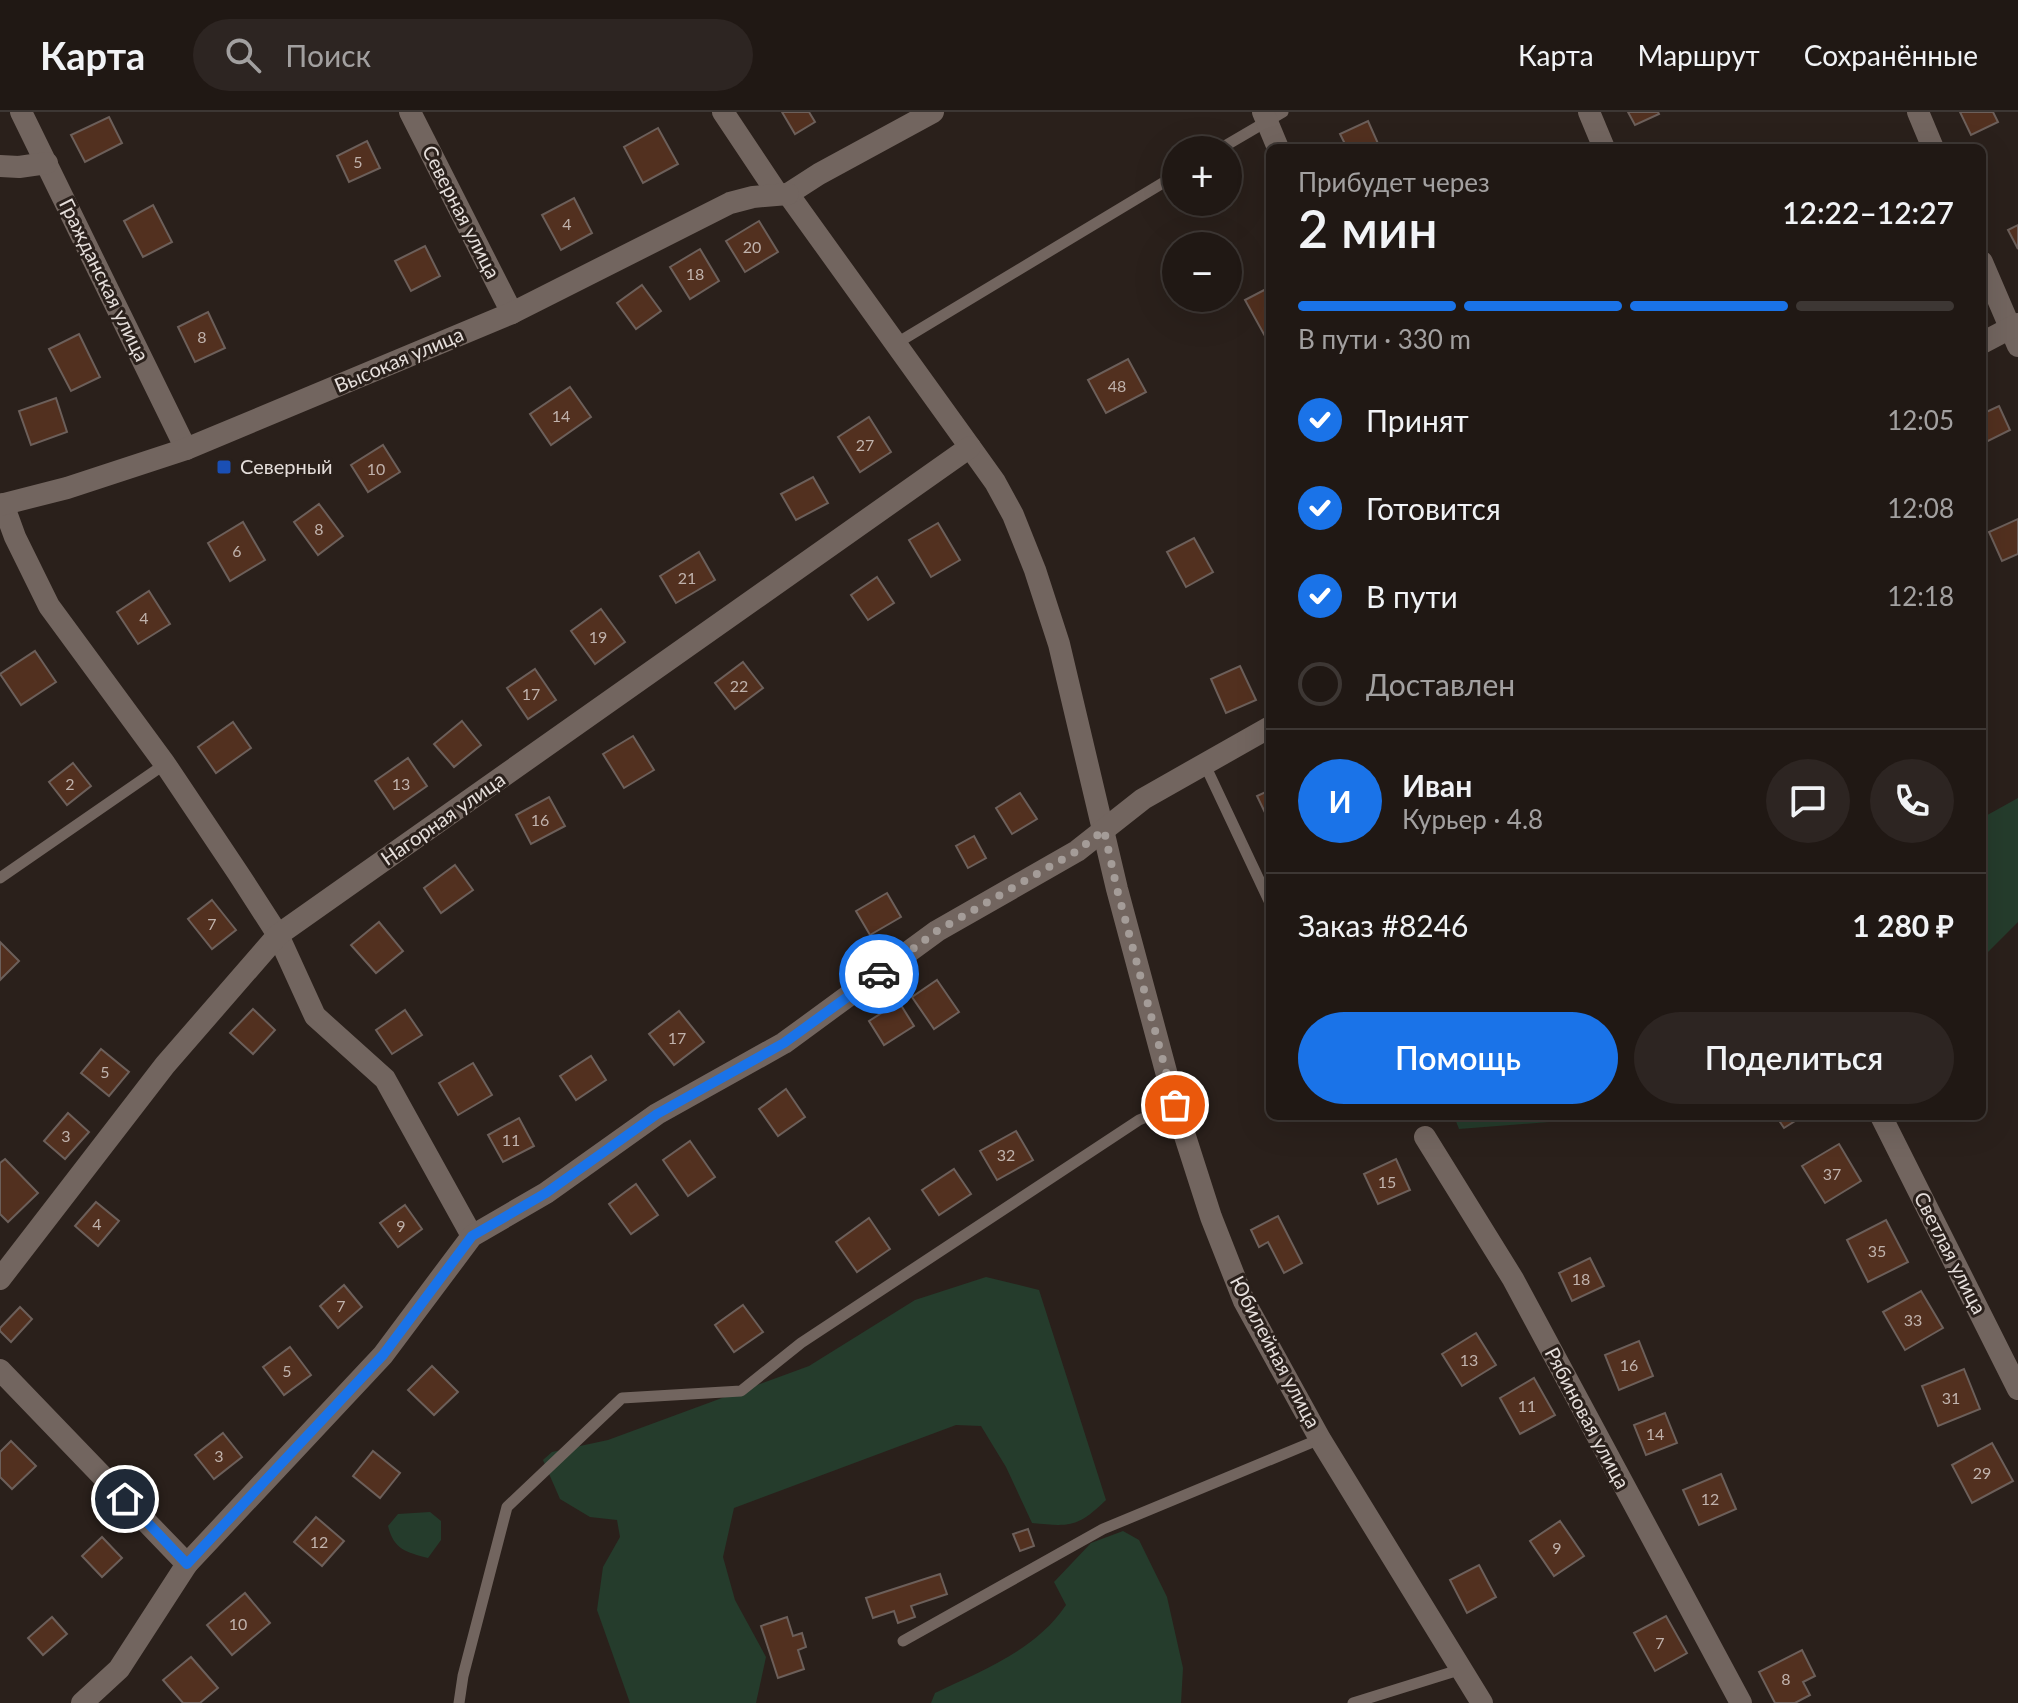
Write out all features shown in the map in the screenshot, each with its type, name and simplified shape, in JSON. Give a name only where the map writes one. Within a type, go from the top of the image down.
[{"type":"street","name":"Гражданская улица","points":[[21,112],[186,449]]},
{"type":"street","name":"Северная улица","points":[[410,112],[512,313]]},
{"type":"street","name":"Юбилейная улица","points":[[723,112],[897,343],[1013,515],[1059,644],[1117,889],[1175,1105],[1211,1217],[1244,1301],[1320,1439],[1482,1703]]},
{"type":"street","points":[[783,194],[933,112]]},
{"type":"street","points":[[1589,112],[1602,144]]},
{"type":"street","points":[[1918,112],[1931,144]]},
{"type":"street","points":[[1271,115],[1277,144]]},
{"type":"street","points":[[0,166],[47,163]]},
{"type":"street","name":"Высокая улица","points":[[1,504],[67,488],[186,449],[512,313],[730,203],[783,194]]},
{"type":"street","points":[[1986,270],[2015,332],[1986,342]]},
{"type":"street","name":"Нагорная улица","points":[[0,1279],[165,1065],[278,935],[970,447]]},
{"type":"street","points":[[1,504],[8,540],[49,606],[165,764],[278,935],[315,1016],[385,1079],[472,1236]]},
{"type":"street","points":[[82,1703],[119,1669],[187,1564],[383,1355],[472,1236],[546,1193],[657,1114],[784,1043],[937,931],[1077,851],[1143,799],[1266,729]]},
{"type":"street","name":"Светлая улица","points":[[1883,1120],[2018,1389]]},
{"type":"street","name":"Рябиновая улица","points":[[1425,1137],[1513,1279],[1741,1703]]},
{"type":"street","points":[[0,1370],[187,1564]]},
{"type":"lane","points":[[1239,136],[1271,115]]},
{"type":"lane","points":[[897,343],[1162,183]]},
{"type":"lane","points":[[0,878],[165,764]]},
{"type":"lane","points":[[1205,765],[1266,895]]},
{"type":"lane","points":[[459,1703],[463,1676],[507,1507],[622,1398],[741,1391],[801,1343],[1139,1120],[1175,1105]]},
{"type":"lane","points":[[903,1641],[1103,1529],[1320,1439]]},
{"type":"lane","points":[[1353,1703],[1462,1669]]},
{"type":"green space","points":[[2018,798],[2018,922],[1986,954],[1986,816]]},
{"type":"green space","points":[[1456,1120],[1564,1120],[1562,1121],[1459,1129]]},
{"type":"green space","points":[[986,1277],[1039,1290],[1106,1500],[1088,1516],[1073,1523],[1032,1523],[1006,1467],[981,1426],[956,1425],[734,1508],[723,1557],[735,1600],[766,1657],[756,1703],[630,1703],[597,1610],[603,1567],[620,1537],[617,1520],[590,1517],[560,1499],[543,1460],[552,1452],[608,1440],[809,1366],[915,1300]]},
{"type":"green space","points":[[430,1512],[441,1521],[441,1540],[428,1558],[407,1552],[397,1545],[388,1526],[398,1514]]},
{"type":"green space","points":[[1123,1531],[1139,1540],[1167,1597],[1183,1668],[1181,1703],[931,1703],[935,1693],[1007,1658],[1039,1635],[1066,1605],[1054,1582],[1091,1543]]},
{"type":"building","points":[[782,112],[809,112],[815,122],[795,134]]},
{"type":"building","points":[[1628,112],[1658,112],[1659,114],[1635,125]]},
{"type":"building","points":[[1960,112],[1993,112],[1998,122],[1971,135]]},
{"type":"building","points":[[109,117],[122,143],[85,162],[71,135]]},
{"type":"building","points":[[1368,121],[1378,144],[1345,144],[1340,134]]},
{"type":"building","points":[[658,128],[678,164],[643,183],[624,147]]},
{"type":"building","points":[[367,141],[380,168],[349,182],[337,156]]},
{"type":"building","points":[[574,198],[592,233],[561,250],[542,215]]},
{"type":"building","points":[[153,205],[172,242],[143,257],[124,221]]},
{"type":"building","points":[[759,221],[778,252],[745,272],[726,241]]},
{"type":"building","points":[[2018,225],[2018,249],[2008,230]]},
{"type":"building","points":[[425,246],[440,276],[411,291],[395,261]]},
{"type":"building","points":[[700,249],[719,281],[690,299],[670,267]]},
{"type":"building","points":[[642,285],[661,311],[636,329],[617,303]]},
{"type":"building","points":[[1266,289],[1266,338],[1245,300]]},
{"type":"building","points":[[208,312],[225,348],[195,362],[178,327]]},
{"type":"building","points":[[79,334],[100,377],[71,391],[49,349]]},
{"type":"building","points":[[1128,359],[1146,392],[1106,413],[1088,380]]},
{"type":"building","points":[[570,387],[591,417],[551,445],[530,414]]},
{"type":"building","points":[[56,398],[67,432],[31,445],[19,411]]},
{"type":"building","points":[[1999,406],[2010,430],[1986,442],[1986,412]]},
{"type":"building","points":[[869,417],[891,452],[860,472],[838,437]]},
{"type":"building","points":[[383,445],[400,472],[368,492],[351,465]]},
{"type":"building","points":[[813,477],[828,503],[796,520],[781,494]]},
{"type":"building","points":[[319,504],[343,536],[318,555],[294,522]]},
{"type":"building","points":[[2018,519],[2018,554],[2002,561],[1989,532]]},
{"type":"building","points":[[243,522],[265,560],[230,581],[208,543]]},
{"type":"building","points":[[938,523],[960,560],[931,577],[909,540]]},
{"type":"building","points":[[1194,538],[1213,572],[1186,587],[1167,552]]},
{"type":"building","points":[[699,552],[715,580],[676,603],[660,576]]},
{"type":"building","points":[[877,577],[894,603],[868,620],[851,595]]},
{"type":"building","points":[[149,591],[170,624],[138,644],[117,612]]},
{"type":"building","points":[[601,609],[625,642],[595,664],[571,631]]},
{"type":"building","points":[[35,651],[56,682],[21,705],[0,674]]},
{"type":"building","points":[[743,662],[763,688],[735,709],[715,683]]},
{"type":"building","points":[[1240,666],[1256,700],[1226,713],[1211,679]]},
{"type":"building","points":[[535,669],[556,700],[528,719],[507,688]]},
{"type":"building","points":[[462,721],[481,745],[454,767],[434,744]]},
{"type":"building","points":[[233,722],[251,748],[216,773],[198,747]]},
{"type":"building","points":[[633,736],[654,770],[624,788],[603,754]]},
{"type":"building","points":[[408,758],[427,786],[394,809],[375,781]]},
{"type":"building","points":[[73,763],[91,786],[67,805],[49,782]]},
{"type":"building","points":[[1266,792],[1266,815],[1257,796]]},
{"type":"building","points":[[1020,793],[1037,819],[1012,834],[996,808]]},
{"type":"building","points":[[549,797],[565,826],[531,844],[516,815]]},
{"type":"building","points":[[974,836],[986,858],[968,868],[956,846]]},
{"type":"building","points":[[455,865],[473,890],[441,913],[424,888]]},
{"type":"building","points":[[887,893],[901,917],[870,935],[856,911]]},
{"type":"building","points":[[212,900],[236,930],[212,949],[188,919]]},
{"type":"building","points":[[379,922],[403,951],[376,973],[351,945]]},
{"type":"building","points":[[0,942],[19,961],[0,980]]},
{"type":"building","points":[[937,980],[959,1012],[934,1029],[912,997]]},
{"type":"building","points":[[899,1002],[914,1026],[884,1045],[869,1021]]},
{"type":"building","points":[[253,1009],[275,1030],[253,1054],[230,1033]]},
{"type":"building","points":[[405,1010],[422,1035],[392,1054],[376,1030]]},
{"type":"building","points":[[679,1011],[704,1042],[674,1065],[649,1034]]},
{"type":"building","points":[[101,1049],[129,1072],[109,1096],[81,1073]]},
{"type":"building","points":[[591,1056],[606,1080],[576,1100],[560,1076]]},
{"type":"building","points":[[473,1063],[492,1095],[458,1115],[439,1083]]},
{"type":"building","points":[[786,1089],[805,1117],[778,1136],[759,1109]]},
{"type":"building","points":[[68,1113],[89,1132],[65,1159],[44,1141]]},
{"type":"building","points":[[519,1118],[534,1146],[503,1162],[488,1135]]},
{"type":"building","points":[[1779,1120],[1797,1120],[1784,1128]]},
{"type":"building","points":[[1016,1131],[1033,1160],[997,1180],[980,1151]]},
{"type":"building","points":[[690,1141],[715,1177],[688,1196],[663,1160]]},
{"type":"building","points":[[1839,1144],[1861,1181],[1825,1203],[1802,1166]]},
{"type":"building","points":[[5,1159],[38,1193],[8,1222],[0,1214],[0,1163]]},
{"type":"building","points":[[1396,1159],[1410,1190],[1378,1204],[1364,1174]]},
{"type":"building","points":[[954,1169],[971,1194],[939,1215],[922,1190]]},
{"type":"building","points":[[636,1184],[658,1215],[631,1234],[609,1204]]},
{"type":"building","points":[[96,1202],[119,1221],[98,1246],[75,1226]]},
{"type":"building","points":[[405,1205],[422,1229],[398,1247],[380,1223]]},
{"type":"building","points":[[1278,1216],[1302,1263],[1284,1273],[1268,1242],[1259,1247],[1251,1230]]},
{"type":"building","points":[[869,1218],[890,1249],[857,1272],[836,1242]]},
{"type":"building","points":[[1886,1220],[1908,1262],[1868,1282],[1847,1240]]},
{"type":"building","points":[[1590,1258],[1604,1286],[1572,1301],[1559,1273]]},
{"type":"building","points":[[344,1285],[362,1307],[338,1328],[320,1306]]},
{"type":"building","points":[[1921,1291],[1943,1328],[1905,1350],[1883,1312]]},
{"type":"building","points":[[743,1305],[763,1332],[734,1352],[715,1325]]},
{"type":"building","points":[[20,1307],[32,1319],[11,1342],[0,1328]]},
{"type":"building","points":[[1476,1333],[1496,1365],[1462,1386],[1442,1354]]},
{"type":"building","points":[[1639,1341],[1653,1376],[1619,1390],[1605,1355]]},
{"type":"building","points":[[290,1347],[311,1375],[284,1395],[263,1367]]},
{"type":"building","points":[[432,1366],[458,1392],[434,1415],[408,1390]]},
{"type":"building","points":[[1964,1369],[1980,1409],[1938,1426],[1922,1386]]},
{"type":"building","points":[[1534,1378],[1555,1415],[1520,1434],[1500,1398]]},
{"type":"building","points":[[1665,1413],[1677,1443],[1646,1455],[1634,1425]]},
{"type":"building","points":[[223,1433],[242,1457],[214,1479],[195,1455]]},
{"type":"building","points":[[11,1441],[36,1466],[12,1489],[0,1477],[0,1452]]},
{"type":"building","points":[[1992,1443],[2013,1481],[1972,1503],[1952,1465]]},
{"type":"building","points":[[373,1451],[400,1473],[380,1498],[353,1476]]},
{"type":"building","points":[[1721,1474],[1736,1509],[1699,1525],[1683,1490]]},
{"type":"building","points":[[316,1517],[344,1541],[322,1566],[294,1542]]},
{"type":"building","points":[[1560,1521],[1584,1556],[1554,1576],[1530,1541]]},
{"type":"building","points":[[1028,1529],[1034,1546],[1020,1551],[1013,1534]]},
{"type":"building","points":[[102,1537],[122,1558],[102,1577],[82,1556]]},
{"type":"building","points":[[1479,1565],[1496,1597],[1467,1613],[1450,1580]]},
{"type":"building","points":[[940,1574],[947,1594],[911,1606],[915,1617],[898,1623],[894,1611],[873,1618],[866,1598]]},
{"type":"building","points":[[245,1593],[270,1623],[232,1655],[207,1625]]},
{"type":"building","points":[[1666,1616],[1687,1653],[1655,1671],[1634,1633]]},
{"type":"building","points":[[52,1617],[67,1634],[43,1655],[28,1638]]},
{"type":"building","points":[[787,1617],[793,1636],[802,1633],[806,1647],[798,1650],[804,1669],[778,1678],[761,1626]]},
{"type":"building","points":[[1802,1650],[1815,1676],[1803,1682],[1810,1695],[1795,1703],[1775,1703],[1759,1672]]},
{"type":"building","points":[[191,1657],[218,1688],[200,1703],[183,1703],[163,1680]]},
{"type":"way so far","points":[[879,974],[937,931],[1077,851],[1104,830],[1175,1105]]},
{"type":"place","name":"Северный","points":[[224,467]]},
{"type":"route","points":[[125,1499],[187,1564],[383,1355],[472,1236],[546,1193],[657,1114],[784,1043],[879,974]]}]
